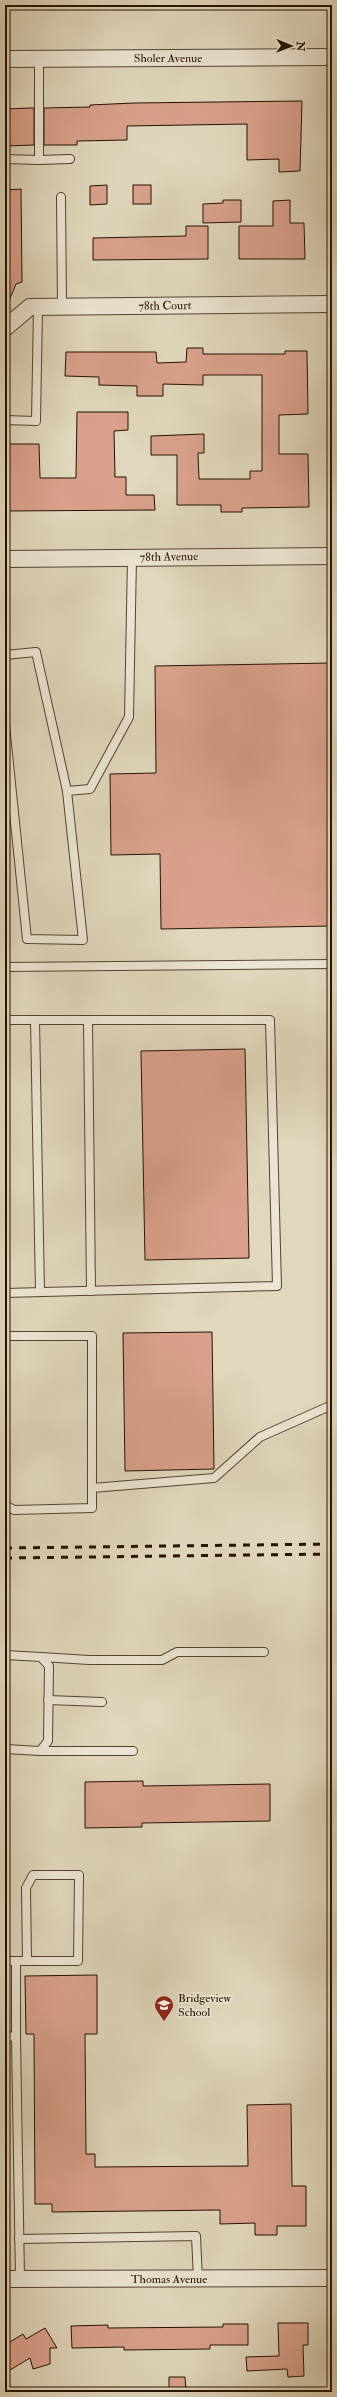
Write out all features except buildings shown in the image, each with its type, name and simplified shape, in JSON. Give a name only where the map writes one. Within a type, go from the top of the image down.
[{"type":"street","name":"Sholer Avenue","points":[[5,59],[332,57]]},
{"type":"street","name":"78th Court","points":[[5,328],[30,307],[332,304]]},
{"type":"street","name":"78th Avenue","points":[[5,559],[332,556]]},
{"type":"street","name":"Thomas Avenue","points":[[12,2279],[198,2280],[332,2278]]},
{"type":"lane","points":[[38,160],[39,59]]},
{"type":"lane","points":[[5,159],[70,159]]},
{"type":"lane","points":[[61,197],[62,307]]},
{"type":"lane","points":[[5,420],[36,421],[38,307]]},
{"type":"lane","points":[[67,791],[90,789],[129,717],[132,558]]},
{"type":"lane","points":[[5,655],[36,652],[67,791],[83,940],[27,939],[5,725]]},
{"type":"lane","points":[[5,967],[332,964]]},
{"type":"lane","points":[[5,1020],[270,1020],[277,1286],[5,1293]]},
{"type":"lane","points":[[35,1020],[40,1292]]},
{"type":"lane","points":[[88,1020],[91,1291]]},
{"type":"lane","points":[[5,1336],[92,1336],[92,1508],[14,1510],[5,1505]]},
{"type":"lane","points":[[92,1488],[214,1478],[260,1437],[332,1404]]},
{"type":"lane","points":[[5,1655],[89,1660],[162,1660],[177,1652],[264,1652]]},
{"type":"lane","points":[[40,1750],[48,1741],[49,1666],[41,1657]]},
{"type":"lane","points":[[48,1700],[102,1702]]},
{"type":"lane","points":[[5,1749],[133,1751]]},
{"type":"lane","points":[[5,1961],[26,1961],[78,1961],[79,1875],[33,1875],[26,1888],[26,1961]]},
{"type":"lane","points":[[12,2279],[19,2239],[16,1961]]},
{"type":"lane","points":[[5,2036],[16,2036]]},
{"type":"lane","points":[[19,2239],[196,2236],[198,2280]]},
{"type":"railway","points":[[5,1548],[332,1544]]},
{"type":"railway","points":[[5,1558],[332,1554]]},
{"type":"place","name":"Bridgeview School","points":[[164,2022]]}]
